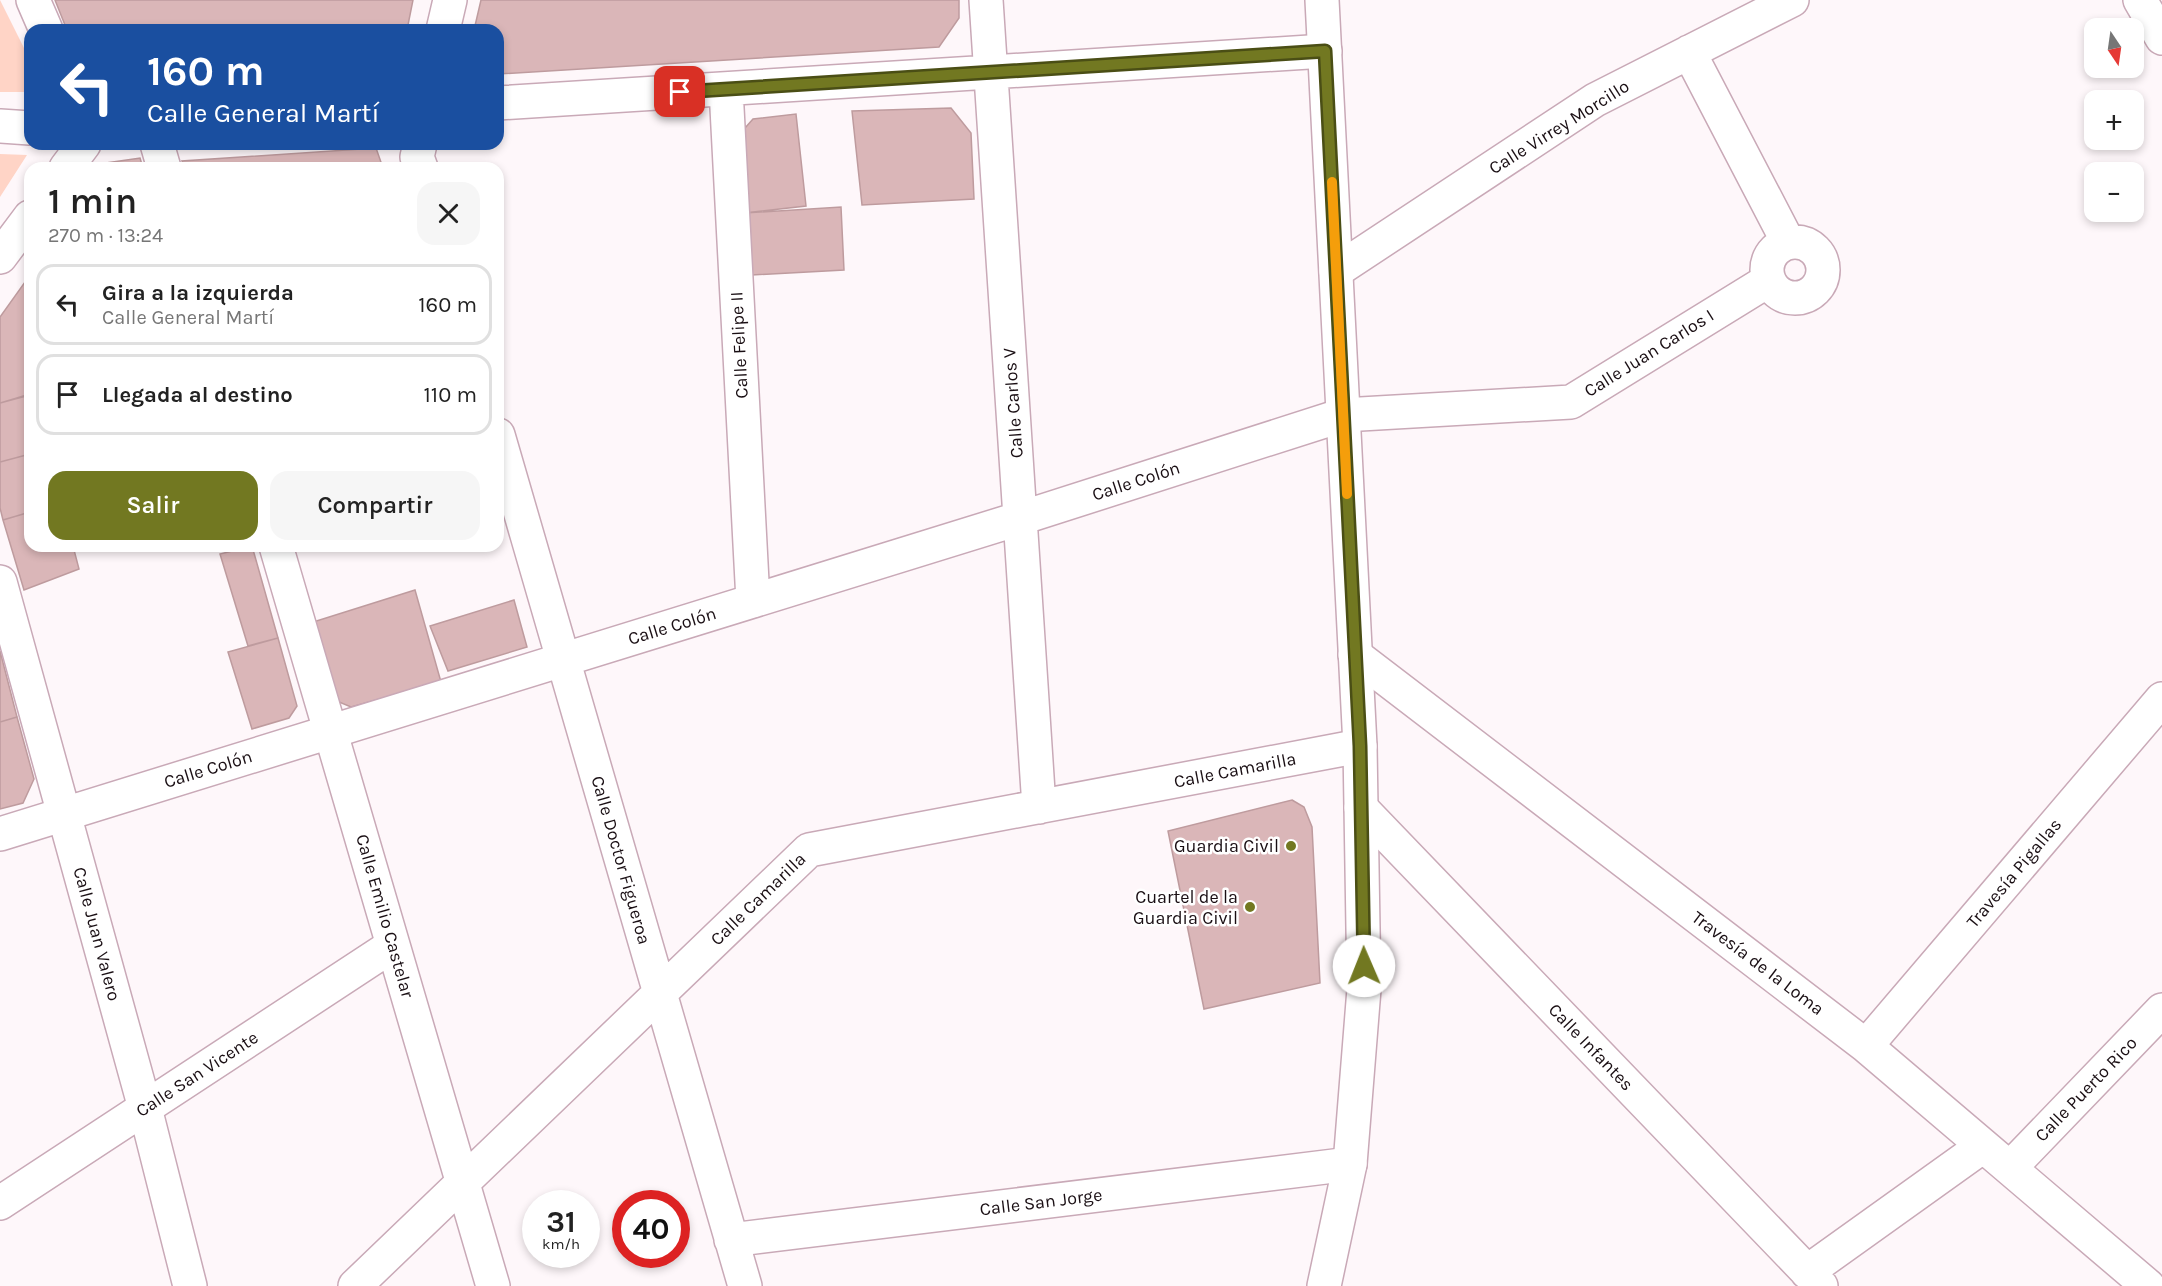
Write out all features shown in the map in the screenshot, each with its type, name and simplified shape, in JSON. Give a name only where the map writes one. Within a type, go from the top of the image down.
[{"type":"street","points":[[33,0],[43,24]]},
{"type":"street","points":[[444,24],[450,0]]},
{"type":"street","name":"Calle Carlos V","points":[[986,0],[1040,807]]},
{"type":"street","points":[[1322,0],[1360,746],[1364,989],[1350,1164],[1324,1286]]},
{"type":"street","name":"Calle Virrey Morcillo","points":[[1336,271],[1595,100],[1792,0]]},
{"type":"street","points":[[2140,0],[2162,38]]},
{"type":"street","points":[[504,103],[1325,51]]},
{"type":"street","points":[[1689,52],[1788,242]]},
{"type":"street","name":"Calle Felipe II","points":[[726,89],[753,601]]},
{"type":"street","points":[[0,126],[24,128]]},
{"type":"street","points":[[0,257],[24,225]]},
{"type":"street","points":[[1788,242],[1797,242],[1814,248],[1823,263],[1821,281],[1808,295],[1790,298],[1774,288],[1769,280],[1768,261],[1772,252],[1788,242]]},
{"type":"street","name":"Calle Juan Carlos I","points":[[1343,415],[1571,402],[1769,280]]},
{"type":"street","name":"Calle Colón","points":[[0,834],[1021,519],[1343,415]]},
{"type":"street","name":"Calle Doctor Figueroa","points":[[504,456],[745,1286]]},
{"type":"street","name":"Calle Emilio Castelar","points":[[278,552],[493,1286]]},
{"type":"street","name":"Calle Juan Valero","points":[[0,582],[145,1108],[190,1286]]},
{"type":"street","name":"Travesía de la Loma","points":[[1355,655],[1866,1046],[2148,1286]]},
{"type":"street","name":"Travesía Pigallas","points":[[1866,1046],[2162,699]]},
{"type":"street","name":"Calle Camarilla","points":[[355,1286],[464,1184],[809,850],[1360,746]]},
{"type":"street","name":"Calle Infantes","points":[[1361,808],[1814,1279]]},
{"type":"street","name":"Calle San Vicente","points":[[0,1203],[393,945]]},
{"type":"street","name":"Calle Puerto Rico","points":[[2010,1168],[2162,1010]]},
{"type":"street","points":[[1814,1279],[1983,1146]]},
{"type":"street","name":"Calle San Jorge","points":[[732,1240],[1350,1164]]},
{"type":"shaded area","points":[[0,0],[24,48],[24,92],[0,92]]},
{"type":"shaded area","points":[[0,154],[27,155],[0,197]]},
{"type":"building","points":[[55,0],[413,0],[408,24],[65,24]]},
{"type":"building","points":[[481,0],[959,0],[959,18],[939,47],[504,74],[504,24],[475,24]]},
{"type":"building","points":[[951,108],[971,133],[974,199],[862,205],[852,111]]},
{"type":"building","points":[[796,114],[806,206],[744,213],[737,137],[753,119]]},
{"type":"building","points":[[377,150],[381,162],[182,162]]},
{"type":"building","points":[[140,158],[141,162],[113,162]]},
{"type":"building","points":[[841,207],[844,270],[752,275],[744,213]]},
{"type":"building","points":[[24,283],[24,396],[0,403],[0,317]]},
{"type":"building","points":[[24,397],[24,456],[0,462],[0,403]]},
{"type":"building","points":[[24,456],[24,514],[3,520],[0,508],[0,462]]},
{"type":"building","points":[[24,514],[24,552],[75,552],[79,569],[24,590],[3,520]]},
{"type":"building","points":[[254,552],[278,638],[248,646],[220,554]]},
{"type":"building","points":[[415,590],[441,682],[351,707],[327,697],[310,623]]},
{"type":"building","points":[[514,600],[527,647],[448,671],[430,626]]},
{"type":"building","points":[[278,638],[297,706],[289,718],[252,729],[228,652]]},
{"type":"building","points":[[0,651],[17,717],[0,722]]},
{"type":"building","points":[[17,717],[34,779],[23,803],[0,809],[0,722]]},
{"type":"building","name":"Cuartel de la Guardia Civil","points":[[1292,800],[1304,807],[1312,827],[1320,983],[1204,1009],[1168,831]]},
{"type":"slow traffic","points":[[1332,182],[1347,494]]},
{"type":"place","name":"Guardia Civil","points":[[1291,846]]},
{"type":"place","name":"Cuartel de la Guardia Civil","points":[[1250,907]]},
{"type":"route","points":[[680,92],[1325,51],[1360,746],[1364,966]]}]
